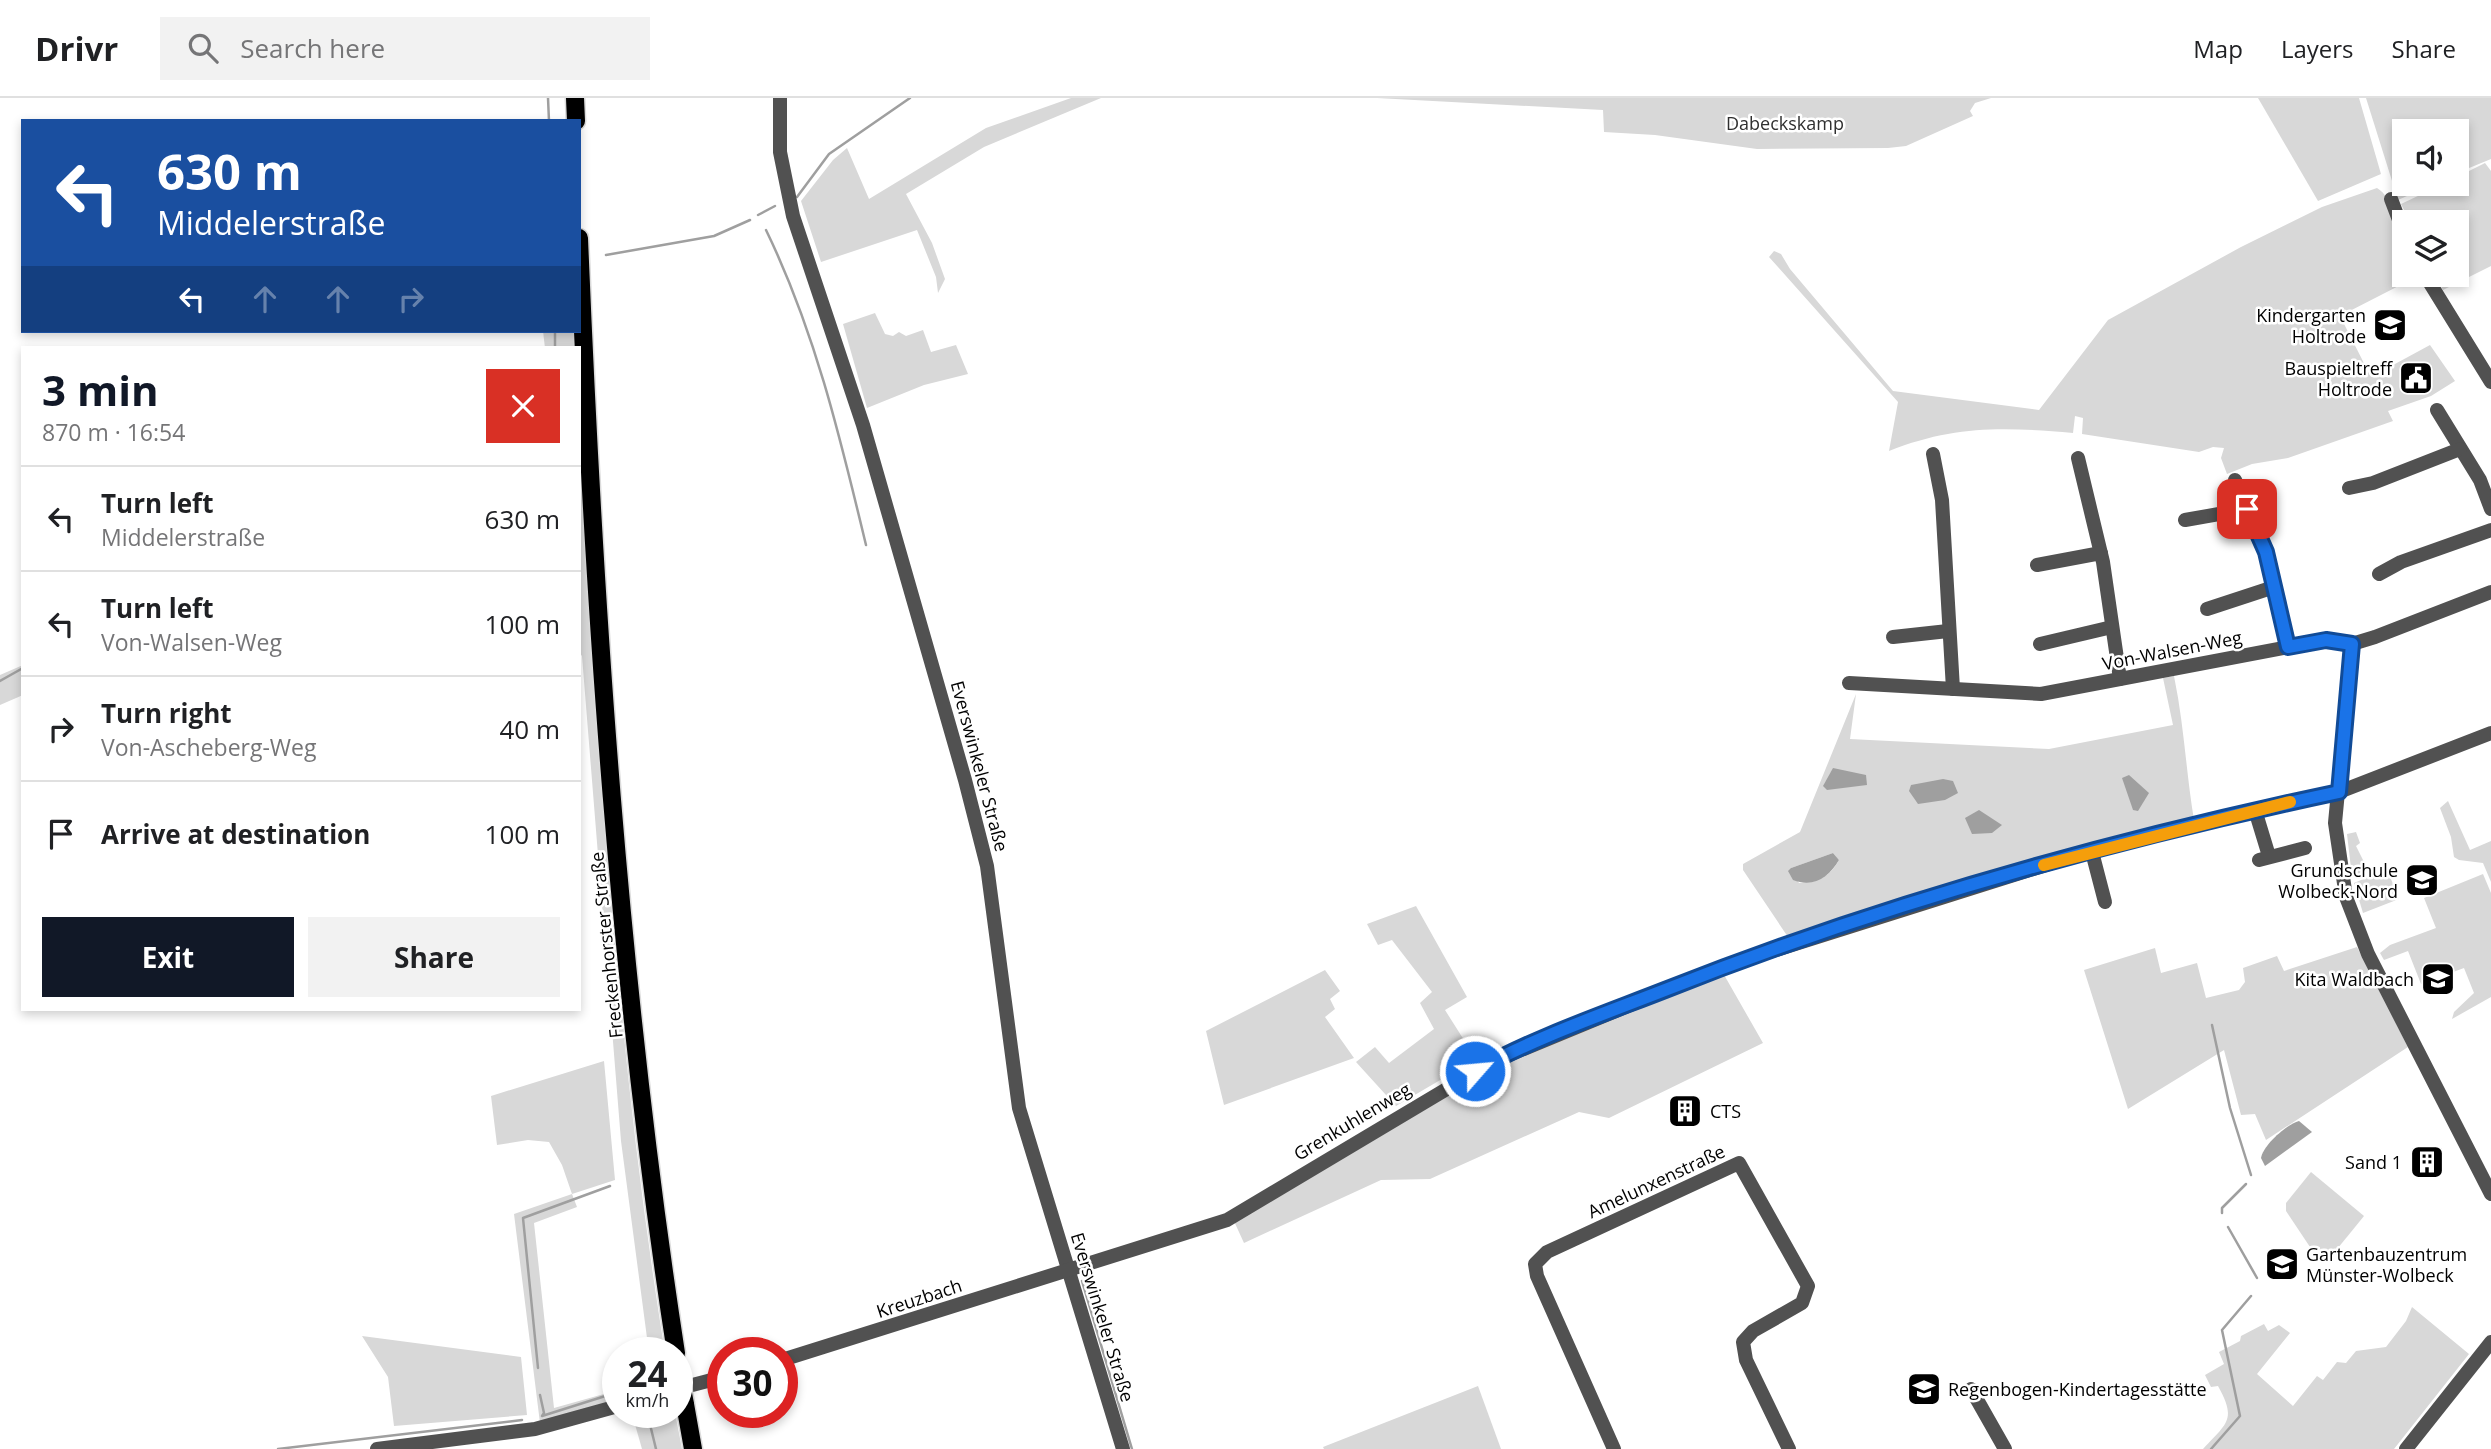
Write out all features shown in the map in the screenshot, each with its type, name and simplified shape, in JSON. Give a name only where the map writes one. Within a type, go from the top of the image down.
[{"type":"main road","points":[[575,98],[576,119]]},
{"type":"main road","name":"Freckenhorster Straße","points":[[581,282],[588,434],[610,765],[642,1094],[674,1337]]},
{"type":"main road","points":[[689,1428],[693,1449]]},
{"type":"street","name":"Everswinkeler Straße","points":[[780,98],[780,152],[793,216],[867,438],[980,839],[992,902],[1015,1088],[1123,1449]]},
{"type":"street","points":[[2391,199],[2395,210]]},
{"type":"street","points":[[2432,287],[2491,382]]},
{"type":"street","points":[[2437,410],[2480,480],[2491,509]]},
{"type":"street","points":[[2349,488],[2373,483],[2460,449]]},
{"type":"street","points":[[1933,454],[1942,499],[1953,689]]},
{"type":"street","points":[[2078,458],[2101,554],[2120,679]]},
{"type":"street","points":[[2235,480],[2266,552],[2288,647]]},
{"type":"street","points":[[2185,520],[2247,509]]},
{"type":"street","points":[[2379,574],[2401,562],[2491,530]]},
{"type":"street","points":[[2037,565],[2101,554]]},
{"type":"street","points":[[2207,610],[2274,587]]},
{"type":"street","name":"Von-Walsen-Weg","points":[[1849,683],[2041,694],[2326,640],[2352,644],[2491,592]]},
{"type":"street","points":[[2040,644],[2112,626]]},
{"type":"street","points":[[1893,636],[1948,631]]},
{"type":"street","points":[[2352,644],[2336,846],[2343,886],[2356,928],[2491,1194]]},
{"type":"street","name":"Grenkuhlenweg","points":[[1069,1272],[1227,1220],[1492,1062],[1606,1013],[1783,946],[2091,852],[2255,810],[2339,792],[2491,733]]},
{"type":"street","points":[[2255,810],[2264,858],[2305,848]]},
{"type":"street","points":[[2091,852],[2105,902]]},
{"type":"street","name":"Amelunxenstraße","points":[[1614,1449],[1537,1276],[1535,1264],[1547,1252],[1739,1163],[1808,1286],[1802,1303],[1753,1331],[1742,1342],[1746,1360],[1789,1449]]},
{"type":"street","name":"Kreuzbach","points":[[798,1355],[1069,1272]]},
{"type":"street","points":[[2406,1449],[2491,1342]]},
{"type":"street","points":[[1970,1389],[2005,1449]]},
{"type":"street","points":[[377,1449],[535,1429],[602,1410]]},
{"type":"green space","points":[[1071,98],[1101,98],[984,147],[906,194],[932,243],[945,279],[938,293],[936,277],[917,230],[821,262],[801,201],[833,160],[847,148],[869,199],[986,128]]},
{"type":"green space","name":"Dabeckskamp","points":[[1377,98],[1991,98],[1975,103],[1970,111],[1973,116],[1906,146],[1757,149],[1655,135],[1604,132],[1603,110]]},
{"type":"green space","points":[[2258,98],[2359,98],[2381,174],[2318,201]]},
{"type":"green space","points":[[2366,98],[2491,98],[2491,159],[2469,168],[2469,119],[2392,119],[2392,181]]},
{"type":"green space","points":[[2485,163],[2491,171],[2491,266],[2469,277],[2469,210],[2404,210],[2401,204],[2418,196],[2469,196],[2469,171]]},
{"type":"green space","points":[[2377,188],[2384,194],[2392,210],[2392,287],[2397,287],[2340,316],[2371,377],[2430,345],[2455,381],[2431,396],[2388,411],[2393,421],[2288,458],[2252,464],[2227,474],[2221,458],[2224,448],[2213,447],[2199,452],[2082,434],[2083,418],[2075,416],[2073,433],[2002,429],[1958,432],[1935,436],[1889,451],[1898,402],[1769,257],[1774,251],[1781,254],[1790,269],[1893,391],[2039,410],[2108,320],[2241,247],[2322,207]]},
{"type":"green space","points":[[875,313],[885,334],[893,336],[899,332],[906,336],[923,330],[931,352],[956,345],[968,374],[924,385],[867,408],[843,324]]},
{"type":"green space","points":[[543,333],[574,333],[575,346],[545,346]]},
{"type":"green space","points":[[581,449],[610,885],[633,1120],[663,1337],[647,1337],[621,1141],[581,655]]},
{"type":"green space","points":[[21,666],[21,696],[0,705],[0,675]]},
{"type":"green space","points":[[2174,676],[2194,820],[1790,940],[1743,870],[1743,864],[1800,832],[1856,694],[1850,739],[2049,749],[2173,725],[2163,678]],"holes":[[[1833,853],[1839,860],[1827,874],[1806,882],[1799,883],[1791,868]]]},
{"type":"green space","points":[[2448,801],[2470,850],[2491,841],[2491,882],[2483,863],[2454,857],[2451,837],[2440,808]]},
{"type":"green space","points":[[2356,832],[2360,843],[2356,846],[2368,870],[2352,877],[2347,834]]},
{"type":"green space","points":[[2387,869],[2399,899],[2363,913],[2354,883]]},
{"type":"green space","points":[[2483,874],[2491,893],[2491,997],[2452,1019],[2454,1012],[2474,993],[2464,968],[2421,984],[2408,951],[2384,960],[2380,953],[2390,945],[2436,928],[2424,898]]},
{"type":"green space","points":[[1416,906],[1467,997],[1445,1010],[1476,1059],[1396,1106],[1356,1062],[1375,1047],[1389,1063],[1434,1029],[1420,1003],[1432,992],[1392,940],[1378,945],[1367,924]]},
{"type":"green space","points":[[2357,947],[2408,1047],[2266,1140],[2255,1114],[2241,1115],[2224,1050],[2128,1109],[2084,970],[2155,948],[2161,973],[2197,963],[2206,998],[2239,990],[2245,982],[2243,968],[2277,956],[2284,971]]},
{"type":"green space","points":[[1325,970],[1340,991],[1330,999],[1335,1009],[1325,1017],[1354,1058],[1224,1105],[1206,1031]]},
{"type":"green space","points":[[1723,973],[1763,1043],[1609,1118],[1579,1112],[1430,1179],[1381,1180],[1244,1243],[1233,1219],[1493,1068]]},
{"type":"green space","points":[[604,1061],[615,1180],[572,1194],[562,1165],[549,1142],[528,1140],[497,1145],[491,1096]]},
{"type":"green space","points":[[2311,1172],[2364,1216],[2329,1259],[2324,1260],[2316,1256],[2286,1211],[2286,1203]]},
{"type":"green space","points":[[572,1194],[577,1207],[534,1223],[554,1408],[602,1394],[602,1406],[540,1423],[514,1214]]},
{"type":"green space","points":[[2412,1307],[2469,1354],[2394,1449],[2203,1449],[2223,1427],[2228,1414],[2218,1386],[2211,1387],[2205,1375],[2224,1364],[2219,1352],[2240,1341],[2241,1336],[2264,1324],[2268,1331],[2279,1325],[2290,1333],[2257,1374],[2293,1406],[2317,1376],[2323,1380],[2337,1362],[2346,1363],[2356,1351],[2386,1347],[2406,1321]]},
{"type":"green space","points":[[362,1336],[521,1357],[527,1415],[394,1426],[388,1377]]},
{"type":"green space","points":[[1478,1386],[1501,1449],[1323,1447]]},
{"type":"green space","points":[[636,1428],[678,1428],[682,1449],[642,1449]]},
{"type":"shaded area","points":[[1833,768],[1866,775],[1867,785],[1827,790],[1823,786]]},
{"type":"shaded area","points":[[2129,775],[2149,793],[2138,811],[2133,810],[2122,778]]},
{"type":"shaded area","points":[[1943,779],[1953,781],[1958,793],[1945,800],[1918,804],[1909,791],[1911,785]]},
{"type":"shaded area","points":[[1979,810],[2002,825],[1992,833],[1972,834],[1965,818]]},
{"type":"shaded area","points":[[1833,853],[1839,860],[1826,876],[1814,882],[1793,880],[1788,871],[1791,868]]},
{"type":"shaded area","points":[[2299,1121],[2312,1132],[2265,1166],[2261,1158],[2266,1147],[2282,1131]]},
{"type":"waterway","points":[[548,98],[549,119]]},
{"type":"waterway","points":[[797,197],[829,154],[910,98]]},
{"type":"waterway","points":[[758,215],[775,206]]},
{"type":"waterway","points":[[606,255],[714,236],[750,220]]},
{"type":"waterway","points":[[766,230],[799,307],[825,385],[866,545]]},
{"type":"waterway","points":[[555,333],[555,346]]},
{"type":"waterway","points":[[0,681],[21,669]]},
{"type":"waterway","points":[[2212,1025],[2230,1108],[2251,1175]]},
{"type":"waterway","points":[[2222,1213],[2222,1208],[2246,1184]]},
{"type":"waterway","points":[[538,1368],[523,1218],[610,1186]]},
{"type":"waterway","points":[[2228,1227],[2257,1278]]},
{"type":"waterway","points":[[1082,1281],[1132,1449]]},
{"type":"waterway","points":[[2211,1449],[2240,1416],[2222,1330],[2251,1296]]},
{"type":"waterway","points":[[540,1395],[544,1413],[542,1416],[602,1397]]},
{"type":"waterway","points":[[278,1449],[522,1420]]},
{"type":"waterway","points":[[651,1428],[656,1449]]},
{"type":"slow traffic","points":[[2044,865],[2214,819],[2290,802]]},
{"type":"place","name":"Kindergarten Holtrode","points":[[2390,325]]},
{"type":"place","name":"Bauspieltreff Holtrode","points":[[2416,378]]},
{"type":"place","name":"Grundschule Wolbeck-Nord","points":[[2422,880]]},
{"type":"place","name":"Kita Waldbach","points":[[2438,979]]},
{"type":"place","name":"CTS","points":[[1685,1111]]},
{"type":"place","name":"Sand 1","points":[[2427,1162]]},
{"type":"place","name":"Gartenbauzentrum Münster-Wolbeck","points":[[2282,1264]]},
{"type":"place","name":"Regenbogen-Kindertagesstätte","points":[[1924,1389]]},
{"type":"route","points":[[1475,1071],[1606,1013],[1783,946],[2068,858],[2214,819],[2339,792],[2352,644],[2326,640],[2288,647],[2266,552],[2247,509]]}]
